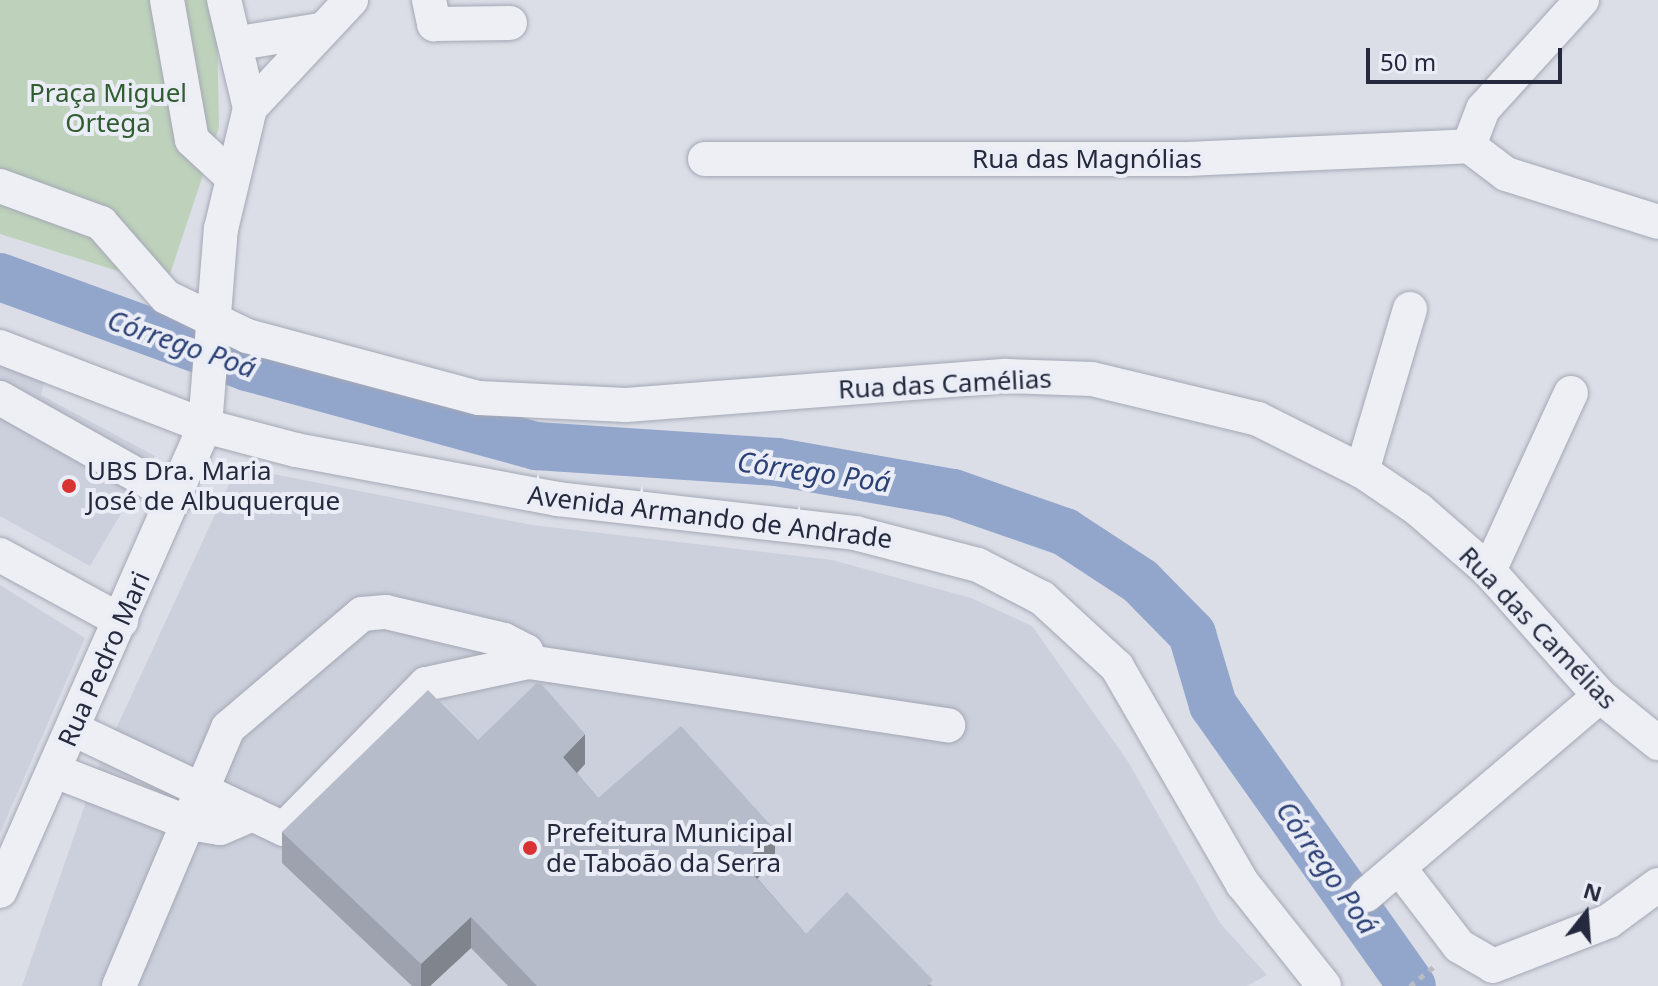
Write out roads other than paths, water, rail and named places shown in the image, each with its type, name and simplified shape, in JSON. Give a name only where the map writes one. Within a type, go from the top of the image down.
[{"type":"street","points":[[167,0],[192,140],[232,177]]},
{"type":"street","points":[[206,416],[232,177],[250,108],[239,43],[224,0]]},
{"type":"street","points":[[250,108],[351,0]]},
{"type":"street","points":[[429,0],[434,24],[510,23]]},
{"type":"street","points":[[1582,0],[1483,109],[1469,146],[1506,174],[1658,222]]},
{"type":"street","points":[[239,43],[320,30]]},
{"type":"street","name":"Rua das Magnólias","points":[[705,159],[1187,159],[1469,146]]},
{"type":"street","name":"Rua das Camélias","points":[[0,186],[101,223],[166,297],[216,327],[479,398],[553,405],[1006,376],[1092,379],[1258,419],[1362,471],[1489,571],[1600,696],[1658,743]]},
{"type":"street","points":[[1362,471],[1410,309]]},
{"type":"street","name":"Avenida Armando de Andrade","points":[[0,347],[206,416],[405,474],[842,531],[978,565],[1042,598],[1117,667],[1243,884],[1324,986]]},
{"type":"street","points":[[1489,571],[1571,393]]},
{"type":"street","points":[[0,398],[176,497]]},
{"type":"street","name":"Rua Pedro Mari","points":[[0,891],[13,828],[55,771],[176,497],[206,416]]},
{"type":"street","points":[[0,555],[121,621]]},
{"type":"street","points":[[119,986],[228,728],[362,614],[386,612],[504,640],[526,651],[529,662]]},
{"type":"street","points":[[73,729],[203,787],[284,829],[426,684],[529,662],[948,725]]},
{"type":"street","points":[[1366,895],[1600,696]]},
{"type":"street","points":[[55,771],[189,823],[220,828],[253,814]]},
{"type":"street","points":[[1400,869],[1459,946],[1493,966],[1609,921],[1658,885]]},
{"type":"waterway","name":"Córrego Poá","points":[[0,277],[247,367],[536,446],[777,462],[953,493],[1065,532],[1140,581],[1192,634],[1213,705],[1412,986]]},
{"type":"place","name":"UBS Dra. Maria José de Albuquerque","points":[[69,486]]},
{"type":"place","name":"Prefeitura Municipal de Taboão da Serra","points":[[530,848]]},
{"type":"park label","name":"Praça Miguel Ortega","points":[[108,108]]}]
